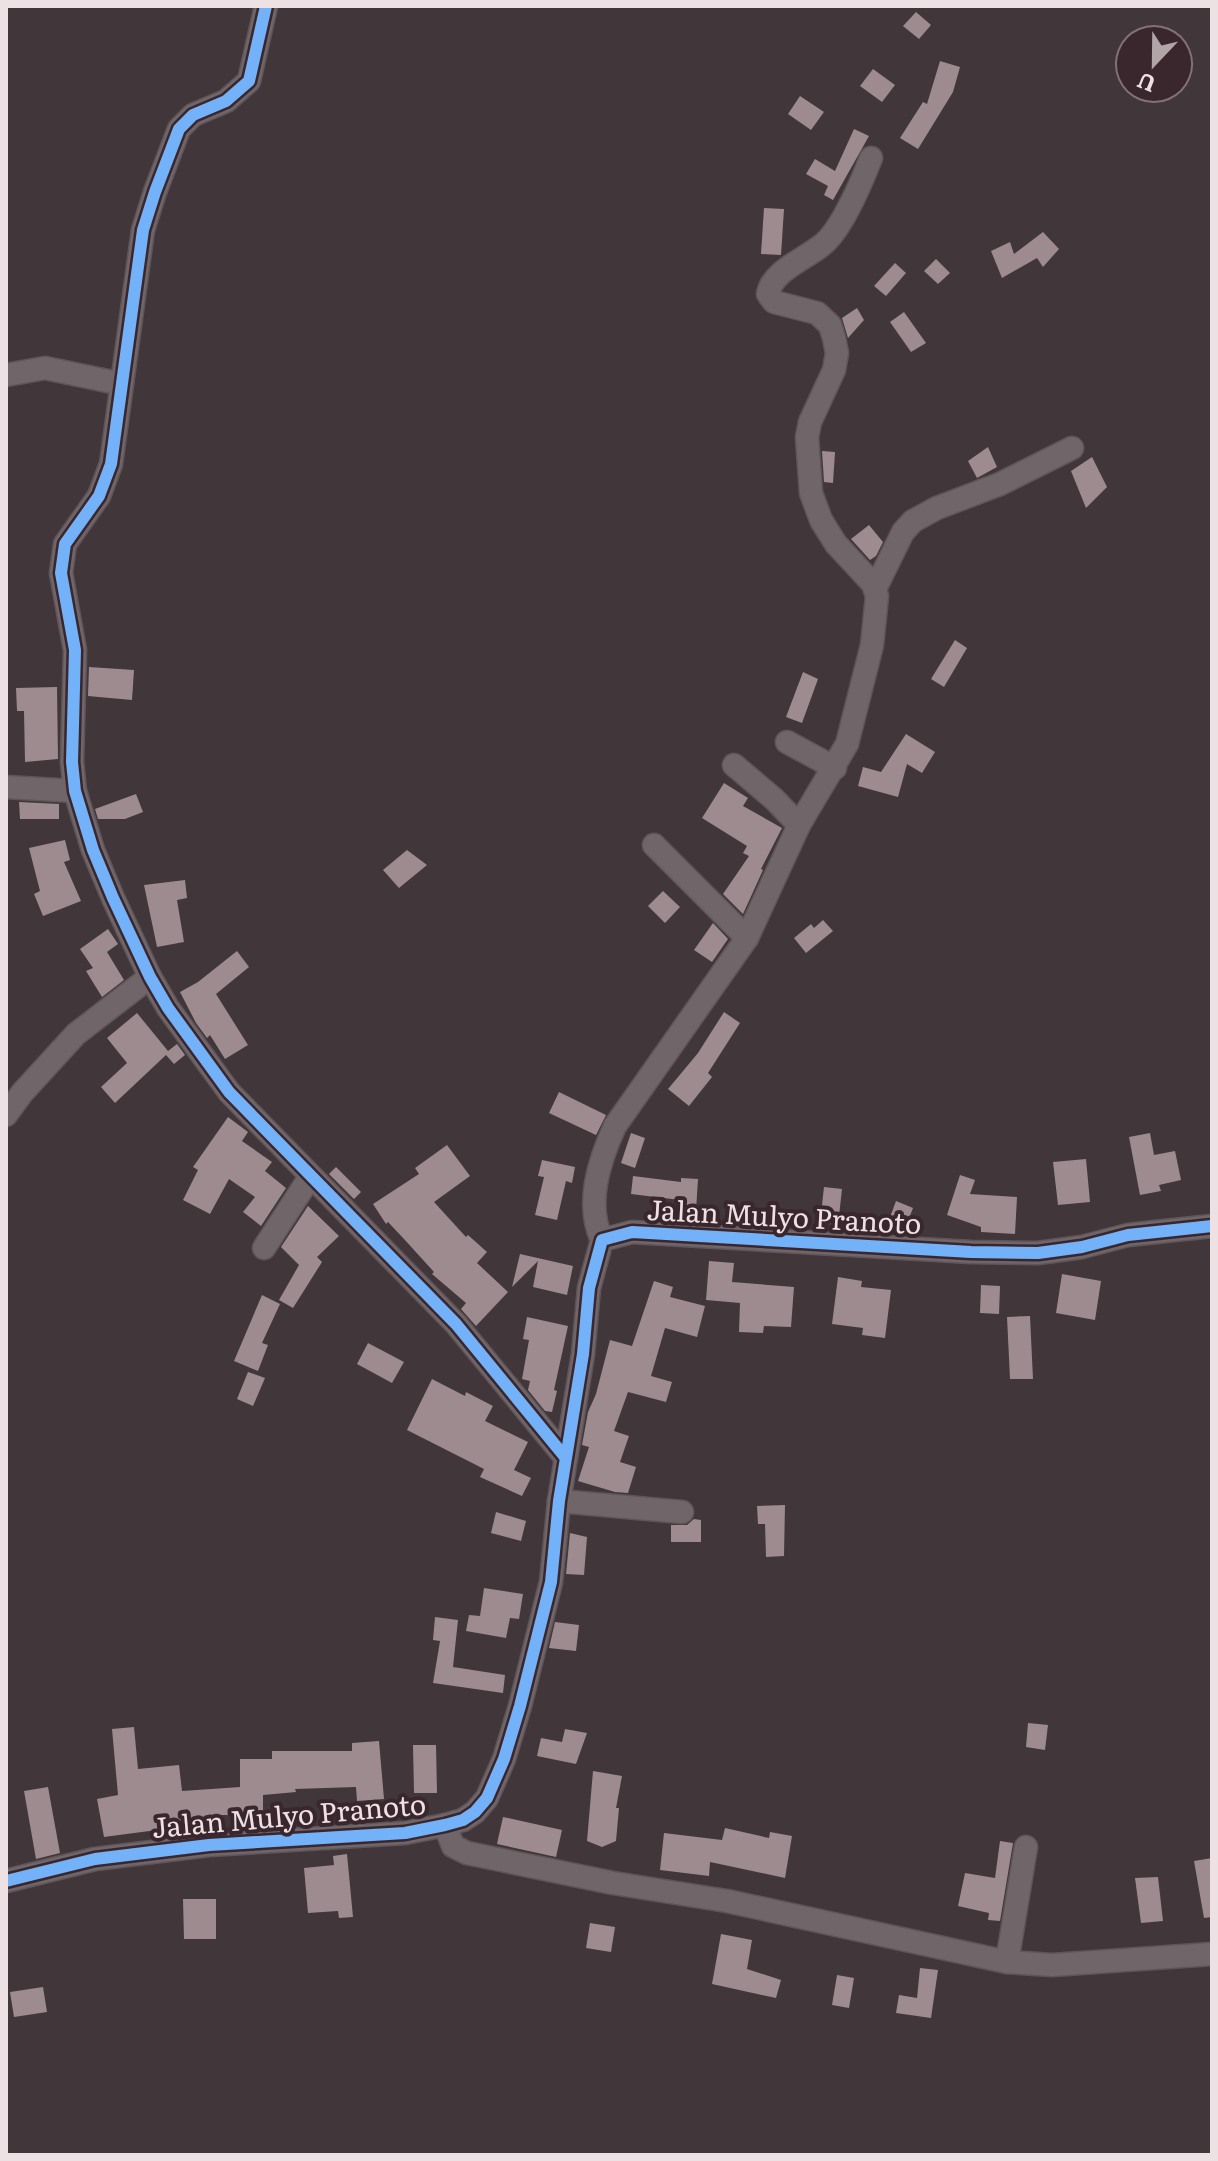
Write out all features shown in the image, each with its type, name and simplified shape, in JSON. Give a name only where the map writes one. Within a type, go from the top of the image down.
[{"type":"street","points":[[266,6],[249,81],[226,101],[193,115],[179,129],[143,230],[113,454],[106,482],[62,551],[61,573],[76,663],[72,762],[75,791],[93,850],[150,977],[168,1008],[229,1092],[456,1324],[565,1457]]},
{"type":"street","points":[[871,158],[857,192],[827,242],[773,280],[768,294],[774,302],[817,313],[830,325],[837,353],[834,370],[810,422],[807,437],[811,493],[821,520],[836,544],[875,589]]},
{"type":"street","points":[[6,375],[45,368],[122,384]]},
{"type":"street","points":[[602,1240],[595,1226],[594,1207],[601,1162],[615,1126],[747,938],[799,825],[835,768],[854,725],[867,669],[877,610],[875,589],[903,532],[913,521],[937,508],[1000,484],[1072,448]]},
{"type":"street","points":[[787,742],[835,768]]},
{"type":"street","points":[[734,765],[799,825]]},
{"type":"street","points":[[6,787],[75,791]]},
{"type":"street","points":[[654,845],[747,938]]},
{"type":"street","points":[[6,1115],[76,1034],[150,977]]},
{"type":"street","points":[[264,1248],[310,1177]]},
{"type":"street","name":"Jalan Mulyo Pranoto","points":[[6,1881],[95,1859],[209,1845],[405,1833],[463,1820],[481,1805],[504,1759],[551,1582],[565,1457],[583,1354],[589,1288],[602,1240],[632,1232],[1038,1253],[1082,1247],[1128,1235],[1212,1226]]},
{"type":"street","points":[[559,1501],[682,1512]]},
{"type":"street","points":[[445,1825],[453,1846],[467,1853],[613,1883],[727,1901],[1007,1962],[1052,1965],[1212,1954]]},
{"type":"street","points":[[1007,1962],[1026,1847]]},
{"type":"building","points":[[916,12],[931,25],[919,39],[903,26]]},
{"type":"building","points":[[940,61],[960,67],[953,92],[918,149],[900,138],[923,102],[927,104]]},
{"type":"building","points":[[873,69],[895,85],[882,102],[860,86]]},
{"type":"building","points":[[800,96],[824,112],[811,130],[788,114]]},
{"type":"building","points":[[854,129],[869,136],[833,200],[824,195],[828,186],[806,174],[815,159],[835,171]]},
{"type":"building","points":[[764,208],[784,209],[781,255],[761,254]]},
{"type":"building","points":[[1043,232],[1059,249],[1043,267],[1037,258],[1002,278],[991,251],[1010,242],[1014,254]]},
{"type":"building","points":[[936,259],[950,273],[938,284],[924,271]]},
{"type":"building","points":[[895,263],[906,273],[886,296],[874,286]]},
{"type":"building","points":[[857,308],[864,320],[848,338],[842,318]]},
{"type":"building","points":[[904,312],[926,343],[911,352],[890,322]]},
{"type":"building","points":[[988,447],[997,467],[977,478],[968,461]]},
{"type":"building","points":[[822,451],[835,452],[833,483],[824,482]]},
{"type":"building","points":[[1092,457],[1107,487],[1086,508],[1071,471]]},
{"type":"building","points":[[869,525],[883,542],[876,556],[870,560],[851,539]]},
{"type":"building","points":[[955,640],[967,648],[944,687],[931,679]]},
{"type":"building","points":[[89,667],[134,670],[132,700],[88,696]]},
{"type":"building","points":[[803,672],[818,679],[802,723],[786,717]]},
{"type":"building","points":[[57,687],[58,759],[25,762],[24,711],[17,711],[16,688]]},
{"type":"building","points":[[906,734],[935,752],[922,773],[907,764],[898,797],[858,786],[863,767],[881,772]]},
{"type":"building","points":[[724,783],[748,798],[743,806],[782,828],[743,914],[723,894],[749,856],[743,853],[747,846],[702,818]]},
{"type":"building","points":[[136,794],[143,812],[125,819],[98,819],[95,809]]},
{"type":"building","points":[[19,802],[59,804],[59,819],[20,819]]},
{"type":"building","points":[[65,840],[70,860],[64,862],[81,901],[43,916],[34,894],[40,891],[29,848]]},
{"type":"building","points":[[407,850],[427,865],[399,888],[383,870]]},
{"type":"building","points":[[185,880],[187,898],[177,900],[184,942],[157,947],[144,885]]},
{"type":"building","points":[[663,891],[680,907],[665,923],[648,906]]},
{"type":"building","points":[[823,920],[833,931],[806,953],[794,938],[811,924],[814,928]]},
{"type":"building","points":[[713,923],[728,939],[712,962],[694,950]]},
{"type":"building","points":[[108,929],[118,944],[107,952],[124,980],[102,997],[86,971],[93,968],[80,949]]},
{"type":"building","points":[[237,951],[249,967],[216,994],[248,1045],[225,1059],[210,1035],[207,1038],[196,1023],[180,992]]},
{"type":"building","points":[[724,1012],[740,1023],[708,1073],[712,1077],[689,1106],[668,1089],[698,1053]]},
{"type":"building","points":[[137,1013],[168,1051],[177,1044],[185,1055],[174,1064],[166,1055],[115,1103],[101,1087],[127,1063],[107,1038]]},
{"type":"building","points":[[559,1092],[606,1115],[596,1135],[549,1113]]},
{"type":"building","points":[[228,1117],[248,1132],[242,1141],[272,1162],[265,1171],[286,1188],[261,1226],[243,1212],[255,1197],[229,1179],[210,1214],[183,1200],[198,1170],[193,1167]]},
{"type":"building","points":[[631,1133],[645,1138],[635,1168],[621,1163]]},
{"type":"building","points":[[1150,1133],[1154,1155],[1175,1151],[1181,1180],[1159,1185],[1161,1191],[1140,1195],[1129,1137]]},
{"type":"building","points":[[447,1145],[470,1176],[434,1202],[466,1237],[468,1235],[487,1252],[477,1263],[508,1292],[476,1326],[461,1309],[466,1303],[432,1274],[434,1272],[404,1239],[388,1222],[386,1224],[373,1204],[419,1174],[415,1168]]},
{"type":"building","points":[[1086,1159],[1090,1202],[1058,1205],[1053,1162]]},
{"type":"building","points":[[542,1160],[575,1167],[572,1183],[566,1181],[557,1220],[535,1215],[544,1177],[538,1176]]},
{"type":"building","points":[[336,1167],[361,1192],[354,1199],[329,1174]]},
{"type":"building","points":[[960,1175],[975,1180],[970,1194],[1017,1197],[1015,1234],[981,1232],[981,1227],[947,1215]]},
{"type":"building","points":[[633,1176],[681,1182],[681,1178],[698,1179],[696,1211],[679,1210],[680,1200],[631,1194]]},
{"type":"building","points":[[824,1187],[842,1189],[838,1225],[820,1223]]},
{"type":"building","points":[[896,1201],[913,1208],[903,1234],[886,1228]]},
{"type":"building","points":[[308,1206],[339,1236],[317,1257],[322,1262],[293,1308],[279,1300],[299,1265],[281,1247]]},
{"type":"building","points":[[520,1254],[573,1266],[567,1295],[533,1287],[538,1261],[512,1287]]},
{"type":"building","points":[[709,1261],[734,1263],[732,1282],[794,1287],[791,1327],[764,1326],[763,1333],[739,1332],[740,1303],[706,1300]]},
{"type":"building","points":[[1062,1274],[1101,1281],[1095,1320],[1056,1313]]},
{"type":"building","points":[[838,1277],[862,1281],[861,1287],[891,1290],[885,1338],[862,1335],[863,1328],[832,1324]]},
{"type":"building","points":[[654,1281],[673,1287],[670,1297],[705,1306],[697,1337],[665,1328],[651,1376],[672,1382],[666,1402],[628,1392],[614,1431],[629,1436],[620,1462],[636,1467],[628,1493],[615,1492],[578,1481],[589,1447],[582,1445],[588,1412],[610,1340],[632,1346]]},
{"type":"building","points":[[981,1285],[1000,1286],[999,1314],[980,1313]]},
{"type":"building","points":[[262,1295],[280,1304],[262,1343],[268,1345],[258,1371],[234,1361]]},
{"type":"building","points":[[1030,1316],[1033,1379],[1010,1379],[1007,1317]]},
{"type":"building","points":[[527,1317],[568,1326],[552,1412],[545,1411],[528,1390],[530,1381],[522,1379],[529,1340],[523,1339]]},
{"type":"building","points":[[368,1343],[404,1362],[392,1383],[357,1364]]},
{"type":"building","points":[[248,1372],[265,1378],[253,1406],[237,1399]]},
{"type":"building","points":[[432,1379],[493,1406],[485,1421],[528,1442],[514,1470],[531,1478],[522,1496],[480,1477],[484,1469],[407,1430]]},
{"type":"building","points":[[785,1505],[784,1556],[766,1557],[765,1524],[758,1524],[757,1506]]},
{"type":"building","points":[[496,1512],[526,1521],[521,1541],[491,1533]]},
{"type":"building","points":[[694,1519],[701,1520],[701,1542],[671,1542],[671,1525],[687,1525]]},
{"type":"building","points":[[570,1533],[587,1537],[584,1575],[566,1574]]},
{"type":"building","points":[[484,1588],[523,1594],[519,1619],[510,1618],[506,1638],[466,1631],[469,1615],[480,1616]]},
{"type":"building","points":[[435,1617],[458,1620],[453,1667],[505,1675],[503,1693],[433,1683],[440,1641],[433,1640]]},
{"type":"building","points":[[555,1622],[579,1625],[576,1651],[549,1648]]},
{"type":"building","points":[[1028,1723],[1048,1725],[1045,1750],[1026,1747]]},
{"type":"building","points":[[134,1727],[138,1769],[179,1765],[182,1791],[240,1787],[240,1759],[272,1759],[272,1751],[352,1751],[352,1743],[379,1741],[384,1799],[357,1801],[356,1787],[295,1789],[296,1792],[263,1795],[263,1815],[216,1815],[217,1830],[157,1837],[157,1830],[104,1837],[97,1799],[118,1795],[112,1729]]},
{"type":"building","points":[[565,1729],[587,1733],[576,1764],[537,1756],[541,1738],[562,1742]]},
{"type":"building","points":[[413,1745],[436,1745],[437,1793],[414,1793]]},
{"type":"building","points":[[593,1771],[622,1776],[616,1808],[619,1808],[616,1841],[602,1847],[587,1841]]},
{"type":"building","points":[[48,1787],[60,1853],[36,1859],[24,1791]]},
{"type":"building","points":[[503,1817],[562,1830],[556,1857],[497,1844]]},
{"type":"building","points":[[725,1828],[769,1838],[770,1832],[792,1836],[785,1878],[710,1862],[709,1876],[660,1870],[664,1833],[722,1840]]},
{"type":"building","points":[[1000,1841],[1013,1843],[1000,1921],[988,1920],[989,1913],[958,1906],[965,1873],[995,1878]]},
{"type":"building","points":[[347,1854],[353,1917],[339,1918],[338,1911],[308,1913],[304,1868],[334,1865],[333,1856]]},
{"type":"building","points":[[1212,1858],[1212,1917],[1204,1918],[1194,1861]]},
{"type":"building","points":[[1158,1877],[1163,1921],[1141,1923],[1135,1878]]},
{"type":"building","points":[[183,1899],[216,1899],[216,1939],[184,1939]]},
{"type":"building","points":[[590,1923],[615,1927],[611,1952],[586,1948]]},
{"type":"building","points":[[721,1934],[752,1940],[747,1969],[781,1980],[776,1998],[712,1984]]},
{"type":"building","points":[[920,1968],[938,1970],[931,2018],[896,2013],[899,1995],[917,1998]]},
{"type":"building","points":[[837,1975],[854,1978],[849,2008],[832,2005]]},
{"type":"building","points":[[43,1987],[47,2012],[14,2017],[10,1992]]},
{"type":"cycle path","points":[[266,6],[249,81],[226,101],[193,115],[179,129],[155,192],[143,230],[111,464],[99,496],[65,544],[61,573],[75,650],[72,762],[75,791],[93,850],[150,977],[168,1008],[229,1092],[456,1324],[565,1457]]},
{"type":"cycle path","points":[[6,1881],[95,1859],[209,1845],[405,1833],[463,1820],[475,1812],[487,1798],[504,1759],[551,1582],[559,1501],[583,1354],[589,1288],[602,1240],[632,1232],[971,1252],[1038,1253],[1082,1247],[1128,1235],[1212,1226]]}]
